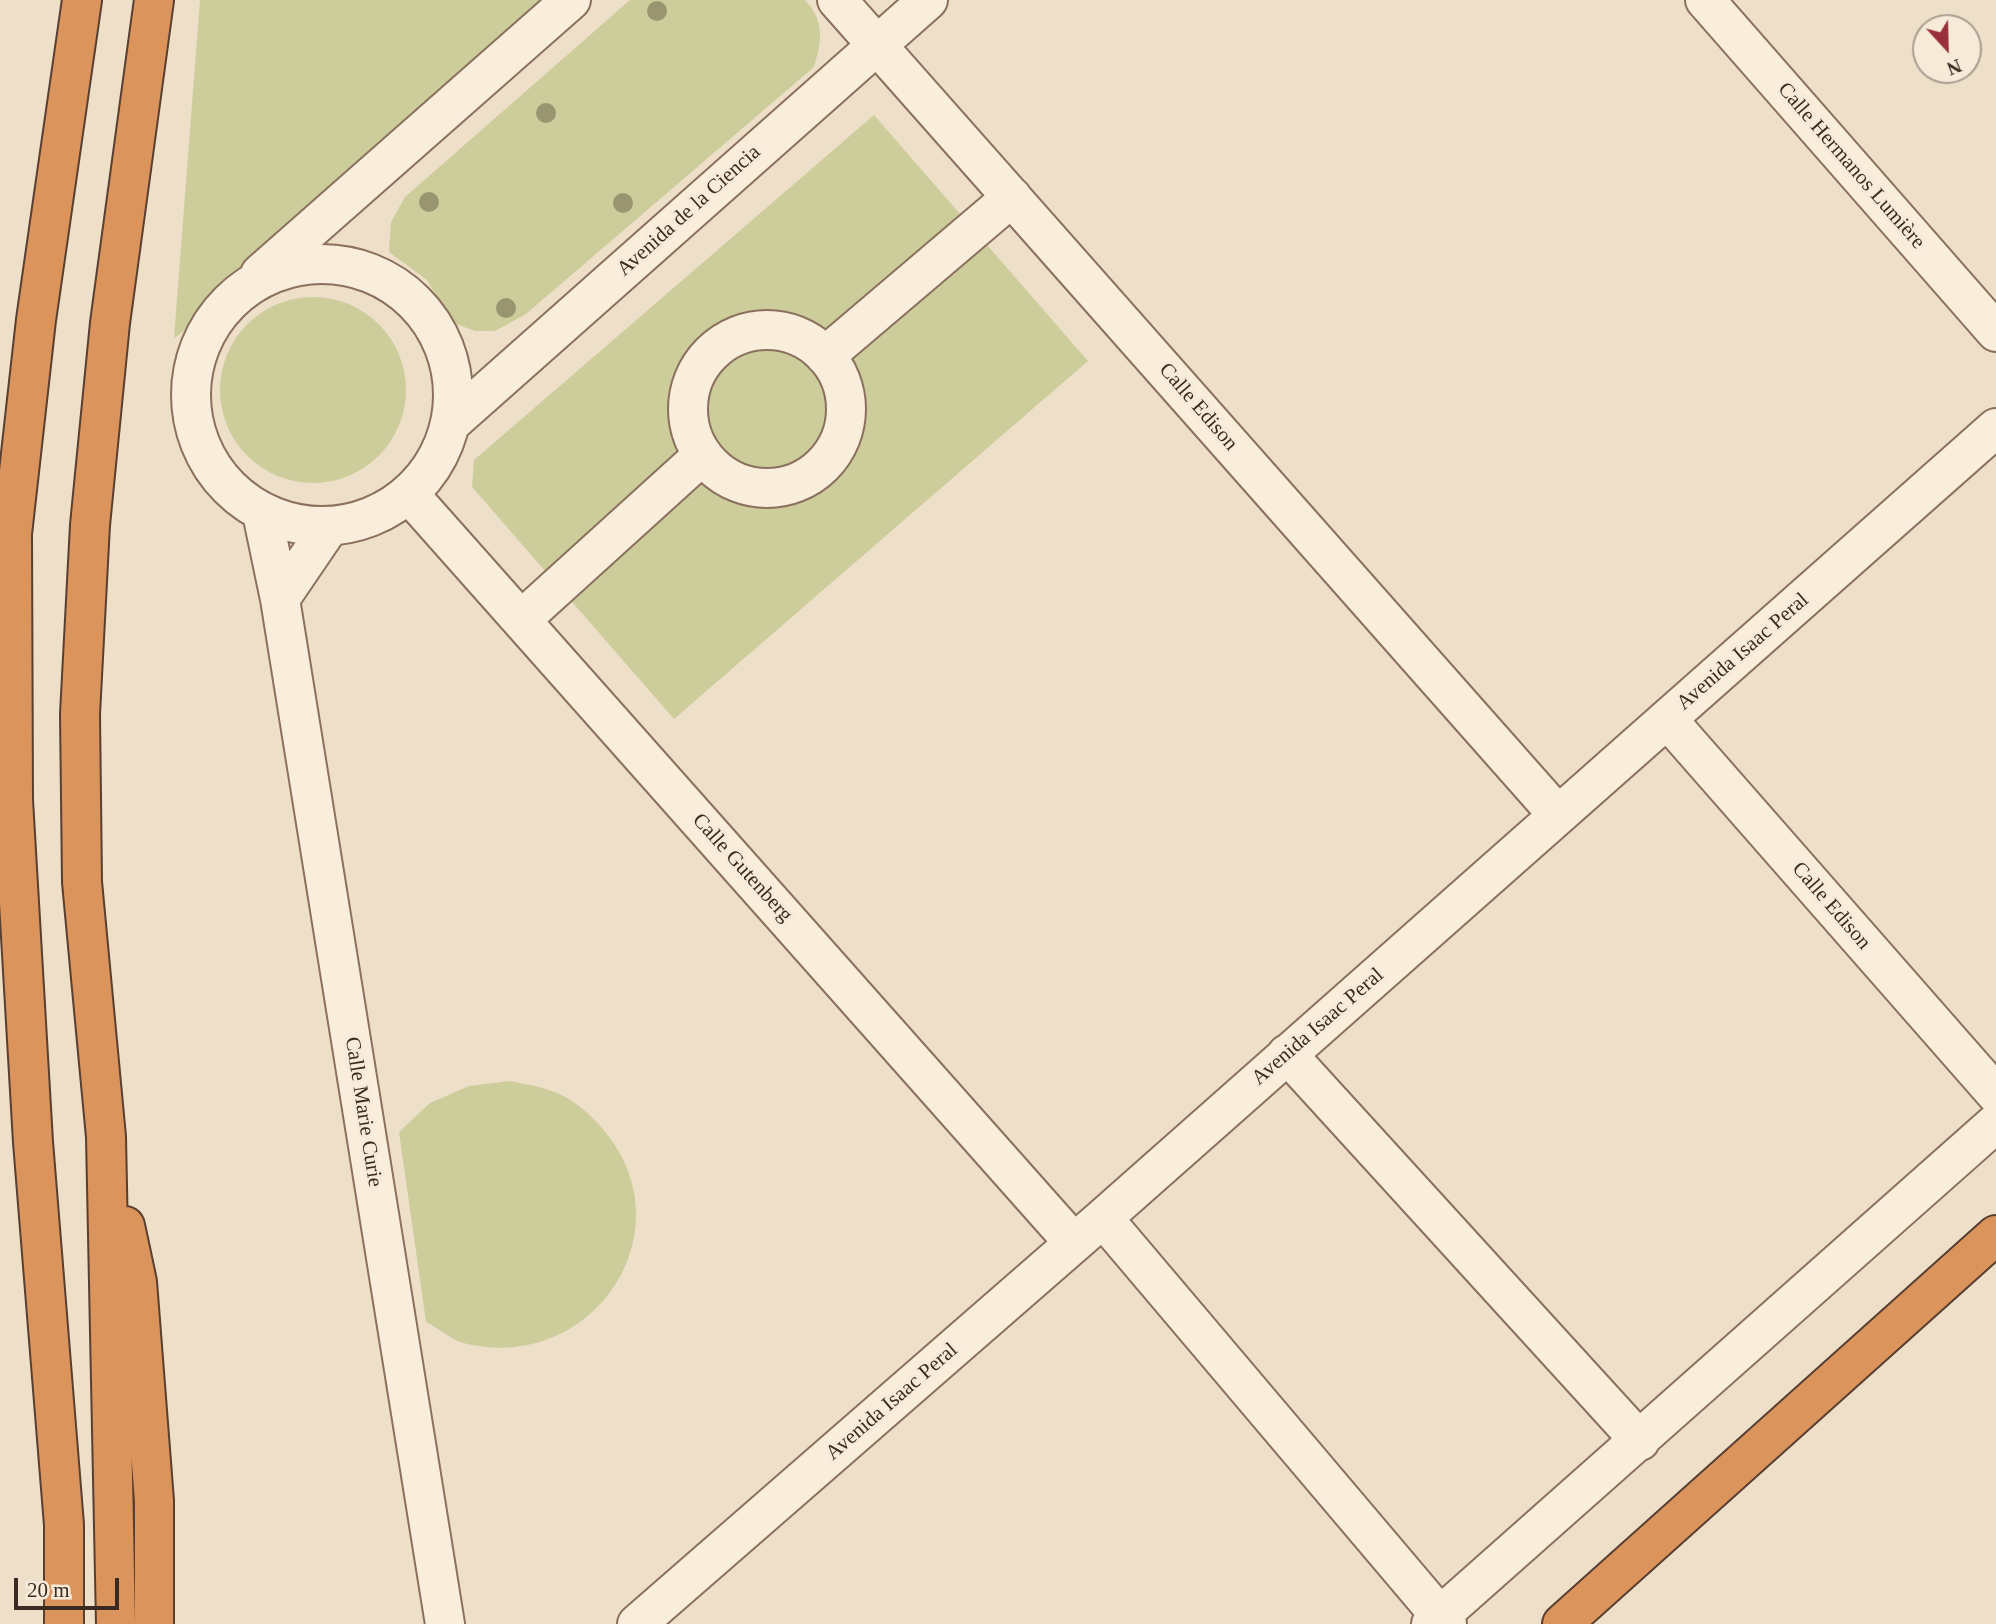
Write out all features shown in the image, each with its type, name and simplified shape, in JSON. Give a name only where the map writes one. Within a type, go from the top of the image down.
[{"type":"highway","points":[[53,207],[56,0]]},
{"type":"highway","points":[[64,1624],[64,1525],[33,1142],[13,800],[12,534],[36,320],[82,0]]},
{"type":"highway","points":[[116,1624],[106,1137],[82,882],[80,714],[90,525],[110,323],[154,0]]},
{"type":"highway","points":[[110,323],[134,255],[147,197],[178,0]]},
{"type":"highway","points":[[106,1137],[138,1282],[154,1501],[154,1624]]},
{"type":"highway","points":[[1562,1624],[1996,1235]]},
{"type":"street","points":[[241,290],[276,271],[316,263],[356,267],[393,283],[423,309],[444,344],[454,383],[451,423],[435,462],[409,494],[372,517],[329,527],[295,524],[262,513],[228,488],[203,454],[191,415],[191,373],[204,334],[230,300],[241,290],[571,0]]},
{"type":"street","name":"Calle Edison","points":[[837,0],[1558,815]]},
{"type":"street","name":"Avenida de la Ciencia","points":[[451,423],[928,0]]},
{"type":"street","name":"Calle Hermanos Lumière","points":[[1705,0],[1996,332]]},
{"type":"street","points":[[825,356],[1012,197]]},
{"type":"street","points":[[771,330],[797,335],[821,351],[837,372],[845,398],[844,426],[833,451],[815,471],[793,483],[768,488],[743,484],[721,473],[703,456],[691,433],[687,408],[691,384],[703,362],[721,344],[743,333],[771,330]]},
{"type":"street","name":"Avenida Isaac Peral","points":[[637,1624],[1074,1243],[1996,428]]},
{"type":"street","points":[[521,620],[703,456]]},
{"type":"street","name":"Calle Gutenberg","points":[[409,494],[1074,1243]]},
{"type":"street","name":"Calle Marie Curie","points":[[262,513],[280,599],[445,1624]]},
{"type":"street","points":[[280,599],[329,527]]},
{"type":"street","name":"Calle Edison","points":[[1667,719],[1996,1094]]},
{"type":"street","points":[[1287,1054],[1640,1441]]},
{"type":"street","points":[[1102,1218],[1439,1621],[1996,1123]]},
{"type":"green space","points":[[200,0],[571,0],[230,300],[174,338]]},
{"type":"green space","points":[[630,0],[805,0],[819,24],[820,40],[814,67],[526,314],[495,331],[475,331],[451,322],[427,280],[389,252],[391,222],[405,197]]},
{"type":"green space","points":[[874,115],[1088,361],[674,719],[472,487],[474,460]]},
{"type":"green space","points":[[313,297],[349,304],[365,312],[379,324],[391,338],[399,354],[406,390],[399,426],[391,442],[379,456],[365,468],[349,476],[313,483],[277,476],[261,468],[247,456],[235,442],[227,426],[220,390],[227,354],[235,338],[247,324],[261,312],[277,304]]},
{"type":"green space","points":[[510,1081],[559,1094],[580,1106],[602,1128],[627,1168],[636,1210],[631,1250],[614,1287],[587,1317],[552,1338],[510,1347],[463,1343],[426,1322],[399,1132],[430,1103],[469,1086]]}]
